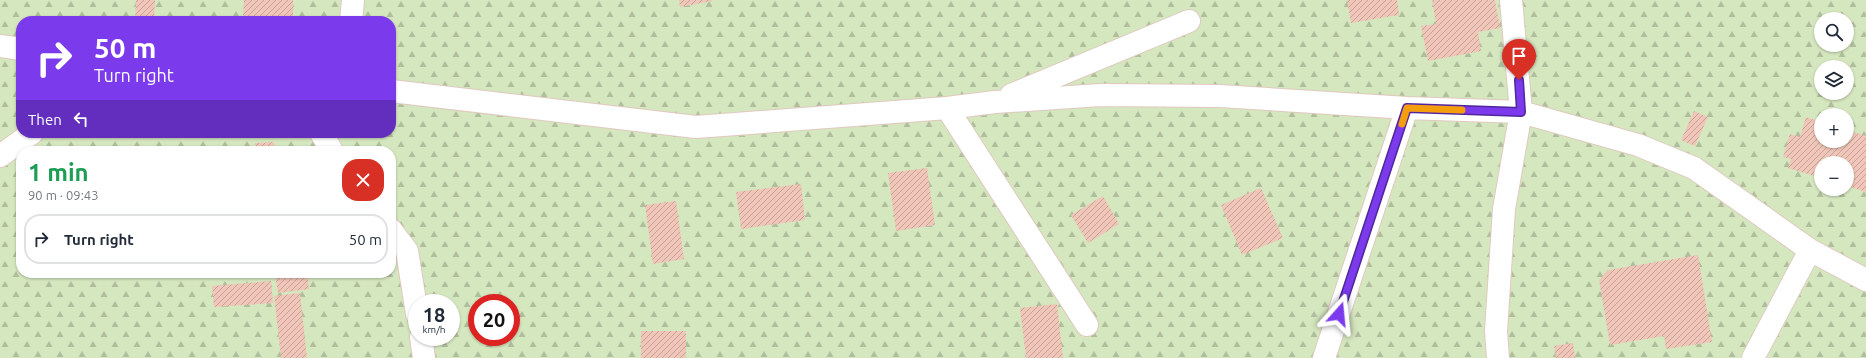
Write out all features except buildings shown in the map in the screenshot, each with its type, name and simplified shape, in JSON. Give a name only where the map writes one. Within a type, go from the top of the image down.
[{"type":"street","points":[[351,16],[353,0]]},
{"type":"street","points":[[1498,358],[1496,331],[1504,209],[1521,112],[1511,0]]},
{"type":"street","points":[[995,102],[1189,21]]},
{"type":"street","points":[[0,46],[16,48]]},
{"type":"street","points":[[396,92],[696,127],[947,108],[995,102],[1101,95],[1220,96],[1407,108],[1521,112],[1638,145],[1694,168],[1810,250],[1866,280]]},
{"type":"street","points":[[947,108],[1087,325]]},
{"type":"street","points":[[1324,358],[1407,108]]},
{"type":"street","points":[[0,156],[25,138]]},
{"type":"street","points":[[396,237],[407,251],[414,294]]},
{"type":"street","points":[[1753,358],[1810,250]]},
{"type":"street","points":[[422,346],[424,358]]},
{"type":"green space","points":[[0,0],[1866,0],[1866,358],[0,358]]},
{"type":"slow traffic","points":[[1402,124],[1407,108],[1462,110]]},
{"type":"route","points":[[1339,314],[1407,108],[1521,112],[1519,80]]}]
